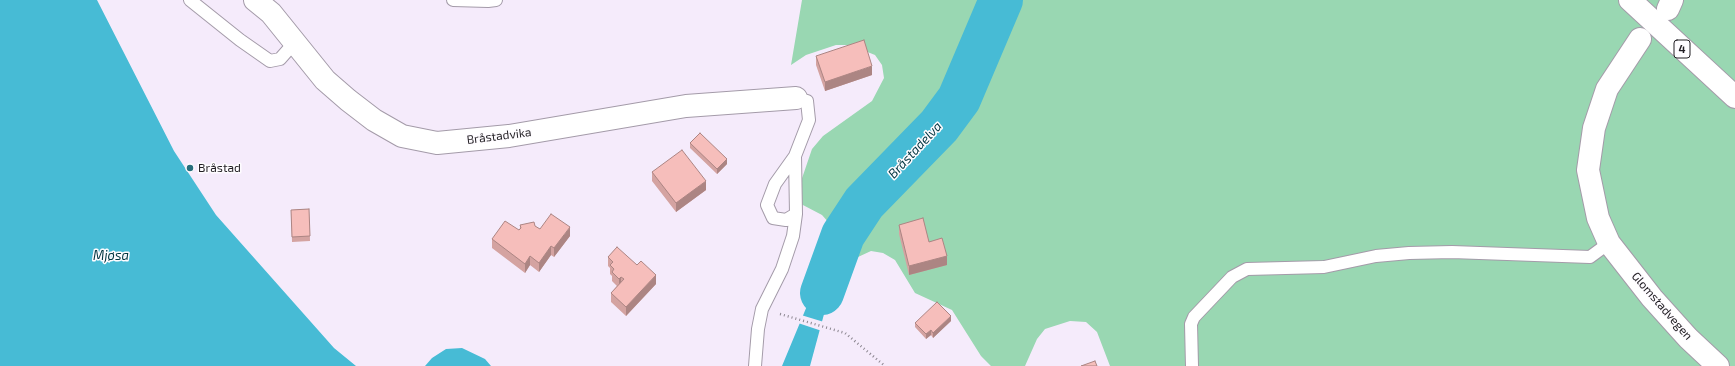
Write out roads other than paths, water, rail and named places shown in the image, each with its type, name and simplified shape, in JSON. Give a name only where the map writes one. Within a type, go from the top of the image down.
[{"type":"main road","name":"Bråstadvika","points":[[255,0],[271,13],[325,80],[348,100],[374,120],[402,136],[437,143],[510,136],[686,106],[796,98]]},
{"type":"main road","name":"4","points":[[1630,0],[1735,97]]},
{"type":"main road","name":"Glomstadvegen","points":[[1640,38],[1607,89],[1594,128],[1588,170],[1598,218],[1609,243],[1652,298],[1688,338],[1718,366]]},
{"type":"lane","points":[[190,0],[240,40],[270,61],[280,59],[295,42]]},
{"type":"lane","points":[[453,0],[488,2],[496,0]]},
{"type":"lane","points":[[796,98],[807,101],[809,120],[795,156],[775,184],[767,205],[773,218],[786,220],[796,214]]},
{"type":"lane","points":[[755,366],[758,329],[762,309],[782,269],[793,236],[796,214],[795,156]]},
{"type":"lane","points":[[1192,366],[1191,324],[1194,317],[1232,277],[1247,269],[1324,267],[1376,256],[1410,253],[1452,252],[1590,258],[1609,243]]},
{"type":"water","name":"Mjøsa","points":[[0,0],[97,0],[174,151],[216,215],[334,348],[356,366],[0,366]]},
{"type":"water","points":[[814,289],[822,293],[830,292],[810,366],[782,366]]},
{"type":"water","points":[[462,348],[485,359],[491,366],[425,366],[432,358],[446,349]]},
{"type":"waterway","name":"Bråstadelva","points":[[822,293],[843,235],[864,203],[939,126],[959,99],[1001,0]]},
{"type":"place","name":"Bråstad","points":[[190,168]]}]
